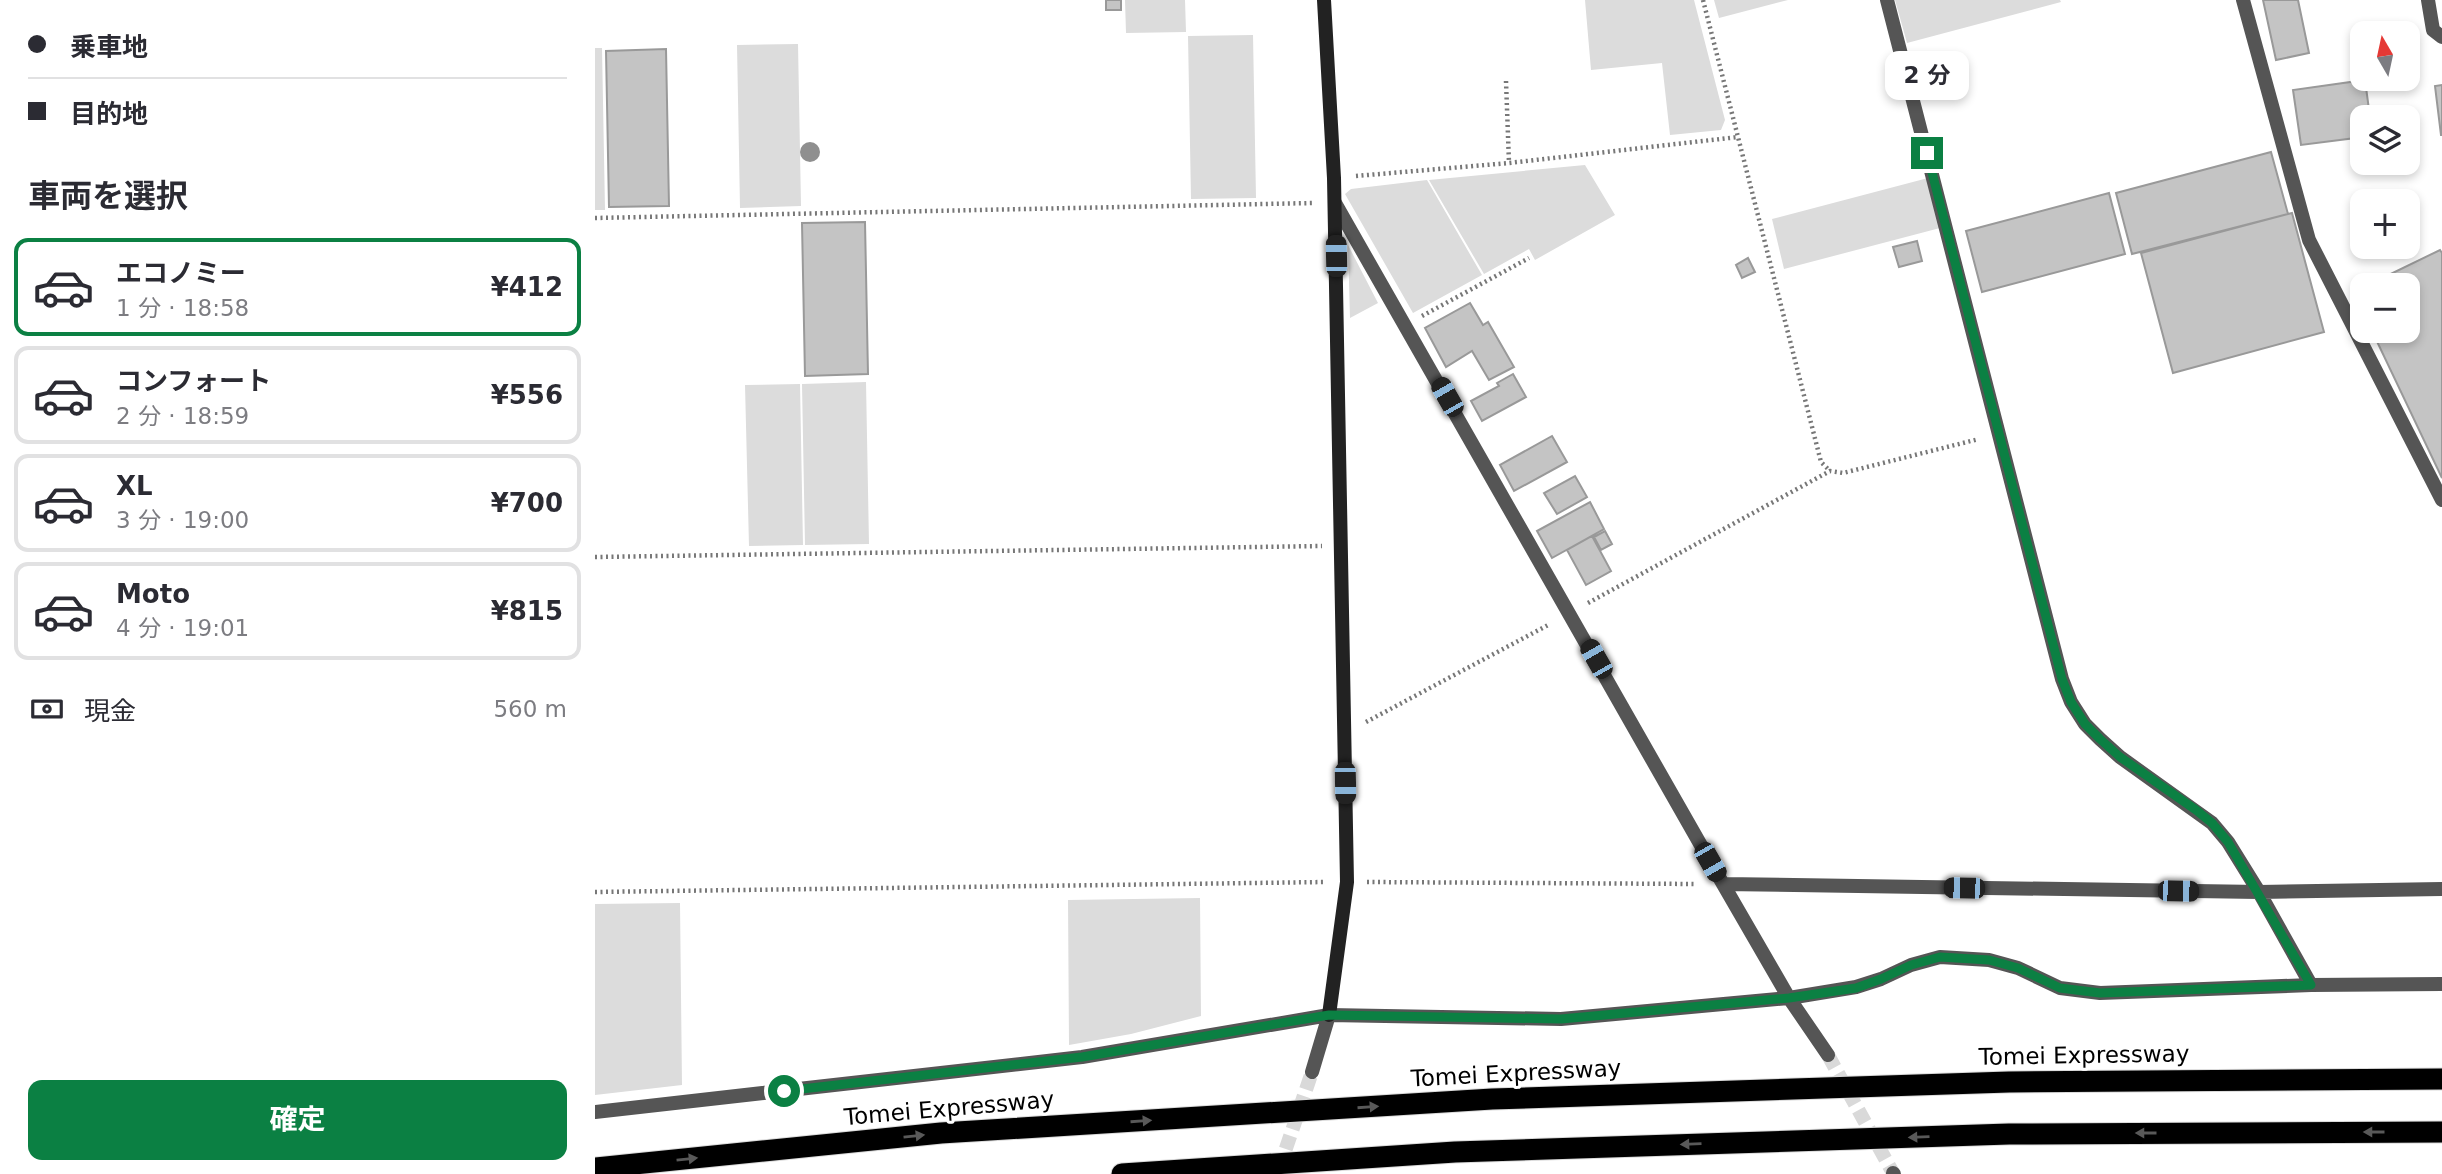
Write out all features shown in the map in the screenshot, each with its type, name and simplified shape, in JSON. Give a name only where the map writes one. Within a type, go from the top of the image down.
[{"type":"highway","name":"Tomei Expressway","points":[[595,1168],[941,1133],[1492,1099],[2009,1082],[2442,1079]]},
{"type":"highway","points":[[1122,1174],[1455,1152],[2010,1134],[2442,1132]]},
{"type":"street","points":[[1312,1072],[1329,1015],[1347,882],[1335,203],[1324,0]]},
{"type":"street","points":[[1887,0],[2062,679],[2071,702],[2085,724],[2110,748],[2212,823],[2228,842],[2259,892],[2311,985]]},
{"type":"street","points":[[2243,0],[2309,240],[2442,500]]},
{"type":"street","points":[[2428,0],[2433,30],[2442,37]]},
{"type":"street","points":[[1335,203],[1723,884],[1789,998],[1828,1055]]},
{"type":"street","points":[[1723,884],[2259,892],[2442,890]]},
{"type":"street","points":[[595,1112],[1082,1057],[1329,1015],[1561,1019],[1789,998],[1856,988],[1911,965],[1940,957],[1989,960],[2018,968],[2060,988],[2100,993],[2311,985],[2442,984]]},
{"type":"path","points":[[1703,0],[1821,462],[1831,471],[1843,473],[2000,434]]},
{"type":"path","points":[[1506,81],[1509,163]]},
{"type":"path","points":[[1334,178],[1509,163],[1738,137]]},
{"type":"path","points":[[595,218],[1335,203]]},
{"type":"path","points":[[1406,325],[1529,258]]},
{"type":"path","points":[[1344,733],[1831,471]]},
{"type":"path","points":[[595,557],[1340,546]]},
{"type":"path","points":[[595,892],[1347,882],[1723,884]]},
{"type":"shaded area","points":[[1125,0],[1185,0],[1186,32],[1126,33]]},
{"type":"shaded area","points":[[1585,0],[1694,0],[1725,120],[1721,130],[1670,135],[1662,63],[1591,70]]},
{"type":"shaded area","points":[[1714,0],[1788,0],[1719,18]]},
{"type":"shaded area","points":[[1895,0],[2060,0],[2061,2],[1907,43]]},
{"type":"shaded area","points":[[1253,35],[1256,198],[1191,199],[1188,36]]},
{"type":"shaded area","points":[[798,44],[801,206],[740,208],[737,45]]},
{"type":"shaded area","points":[[595,48],[602,48],[605,210],[595,210]]},
{"type":"shaded area","points":[[1585,165],[1615,215],[1535,260],[1529,249],[1484,274],[1429,180]]},
{"type":"shaded area","points":[[1928,178],[1940,228],[1784,269],[1772,219]]},
{"type":"shaded area","points":[[1427,180],[1482,275],[1413,313],[1345,194],[1351,189]]},
{"type":"shaded area","points":[[1348,245],[1378,303],[1350,318]]},
{"type":"shaded area","points":[[866,382],[869,544],[805,545],[802,384]]},
{"type":"shaded area","points":[[800,384],[803,545],[749,546],[745,385]]},
{"type":"shaded area","points":[[1200,898],[1201,1016],[1131,1034],[1069,1045],[1068,900]]},
{"type":"shaded area","points":[[680,903],[682,1085],[595,1095],[595,904]]},
{"type":"building","points":[[1106,0],[1121,0],[1121,10],[1106,10]]},
{"type":"building","points":[[2263,0],[2298,0],[2309,53],[2276,60]]},
{"type":"building","points":[[666,49],[669,206],[609,207],[606,51]]},
{"type":"building","points":[[2350,82],[2350,91],[2366,91],[2368,105],[2350,105],[2350,139],[2301,145],[2293,90]]},
{"type":"building","points":[[2442,85],[2442,135],[2441,135],[2435,86]]},
{"type":"building","points":[[2271,152],[2288,214],[2132,254],[2116,193]]},
{"type":"building","points":[[2109,193],[2125,254],[1982,292],[1966,231]]},
{"type":"building","points":[[2292,213],[2324,332],[2173,373],[2141,253]]},
{"type":"building","points":[[865,222],[868,374],[805,376],[802,223]]},
{"type":"building","points":[[1917,241],[1922,261],[1899,267],[1893,247]]},
{"type":"building","points":[[2440,250],[2442,253],[2442,478],[2378,343],[2420,343],[2420,273],[2393,273]]},
{"type":"building","points":[[1748,258],[1755,272],[1742,278],[1736,265]]},
{"type":"building","points":[[1470,303],[1483,325],[1488,322],[1514,367],[1489,380],[1472,351],[1446,367],[1425,328]]},
{"type":"building","points":[[1513,374],[1526,397],[1482,421],[1471,401],[1499,386],[1497,383]]},
{"type":"building","points":[[1552,436],[1567,462],[1514,491],[1500,465]]},
{"type":"building","points":[[1575,476],[1587,497],[1557,514],[1544,493]]},
{"type":"building","points":[[1590,502],[1604,529],[1552,558],[1537,531]]},
{"type":"building","points":[[1605,531],[1612,544],[1601,550],[1594,537]]},
{"type":"building","points":[[1592,536],[1611,571],[1586,585],[1567,550]]},
{"type":"tunnel","points":[[1828,1055],[1893,1173]]},
{"type":"tunnel","points":[[1279,1169],[1312,1072]]},
{"type":"route","points":[[784,1091],[1082,1057],[1329,1015],[1561,1019],[1789,998],[1856,988],[1911,965],[1940,957],[1989,960],[2018,968],[2060,988],[2100,993],[2311,985],[2259,892],[2228,842],[2212,823],[2120,757],[2085,724],[2071,702],[2062,679],[1927,153]]}]
